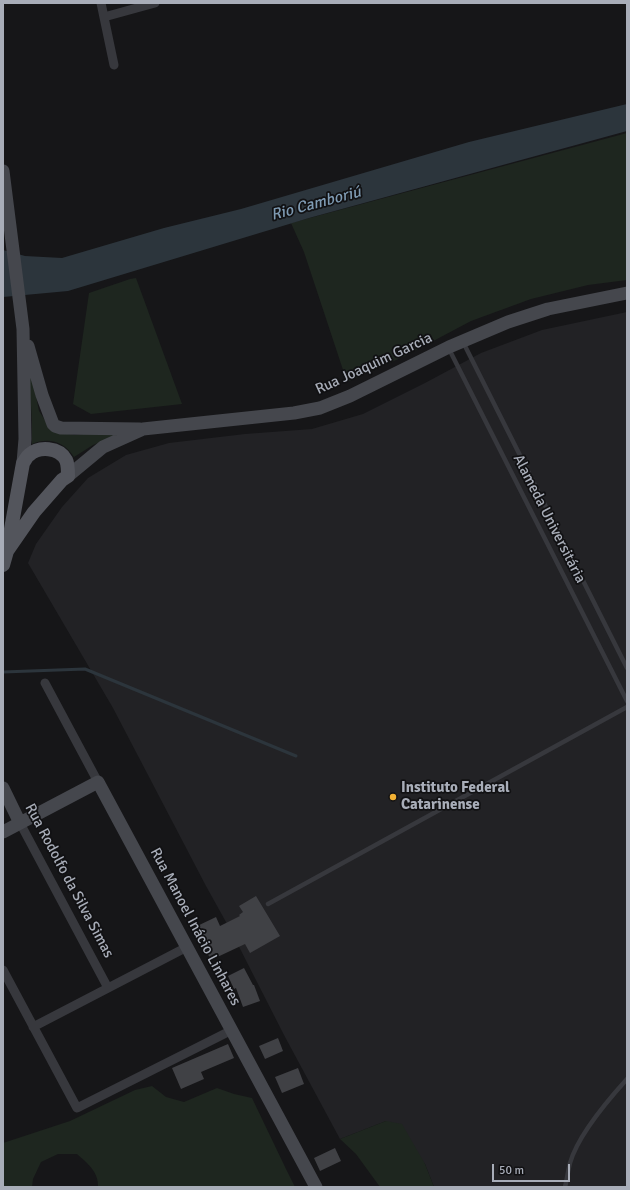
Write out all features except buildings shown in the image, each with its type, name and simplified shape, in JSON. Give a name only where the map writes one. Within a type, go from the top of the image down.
[{"type":"main road","points":[[3,171],[23,329],[25,440],[23,463],[7,551],[3,565]]},
{"type":"main road","points":[[3,208],[11,233]]},
{"type":"main road","name":"Rua Joaquim Garcia","points":[[68,476],[104,447],[143,429],[294,413],[320,408],[350,396],[487,330],[527,315],[568,304],[627,293]]},
{"type":"main road","points":[[23,329],[42,395],[55,426],[61,428],[143,429]]},
{"type":"main road","points":[[7,551],[34,512],[62,480],[68,476],[67,461],[55,451],[42,449],[29,455],[23,463]]},
{"type":"main road","points":[[3,832],[98,782]]},
{"type":"main road","name":"Rua Manoel Inácio Linhares","points":[[98,782],[316,1187]]},
{"type":"main road","name":"Rua Rodolfo da Silva Simas","points":[[3,788],[20,823]]},
{"type":"street","points":[[101,3],[114,66]]},
{"type":"street","points":[[104,17],[155,3]]},
{"type":"street","name":"Rua Manoel Inácio Linhares","points":[[45,683],[98,782]]},
{"type":"street","name":"Rua Rodolfo da Silva Simas","points":[[20,823],[108,988]]},
{"type":"street","points":[[33,1027],[187,947]]},
{"type":"street","points":[[3,970],[77,1108],[232,1030]]},
{"type":"lane","name":"Alameda Universitária","points":[[463,342],[627,668]]},
{"type":"lane","name":"Alameda Universitária","points":[[449,348],[627,701]]},
{"type":"lane","points":[[268,904],[627,707]]},
{"type":"lane","points":[[565,1187],[570,1162],[582,1136],[612,1095],[627,1078]]},
{"type":"shaded area","points":[[627,133],[627,280],[588,285],[531,299],[471,321],[405,356],[347,382],[304,252],[291,223]]},
{"type":"shaded area","points":[[136,278],[182,404],[91,414],[73,404],[89,293]]},
{"type":"shaded area","name":"Instituto Federal Catarinense","points":[[627,312],[627,1187],[434,1187],[425,1164],[386,1121],[340,1139],[113,708],[28,563],[36,544],[62,507],[88,478],[126,455],[169,443],[245,434],[312,429],[363,414],[481,353],[542,330]]},
{"type":"shaded area","points":[[29,377],[32,377],[39,411],[46,422],[68,434],[75,435],[116,430],[117,435],[93,445],[74,457],[65,447],[55,442],[44,441],[32,444]]},
{"type":"shaded area","points":[[152,1086],[166,1097],[184,1102],[217,1088],[252,1098],[295,1187],[98,1187],[97,1177],[94,1172],[77,1154],[58,1154],[41,1162],[33,1179],[32,1187],[3,1187],[3,1143],[70,1121],[135,1090]]},
{"type":"shaded area","points":[[386,1121],[402,1124],[425,1164],[434,1187],[380,1187],[356,1154],[340,1139]]},
{"type":"water","name":"Rio Camboriú","points":[[627,104],[627,131],[309,218],[68,291],[3,297],[3,250],[25,256],[62,258],[164,228],[241,209],[469,142]]},
{"type":"waterway","points":[[3,672],[85,669],[296,756]]},
{"type":"place","name":"Instituto Federal Catarinense","points":[[393,797]]}]
